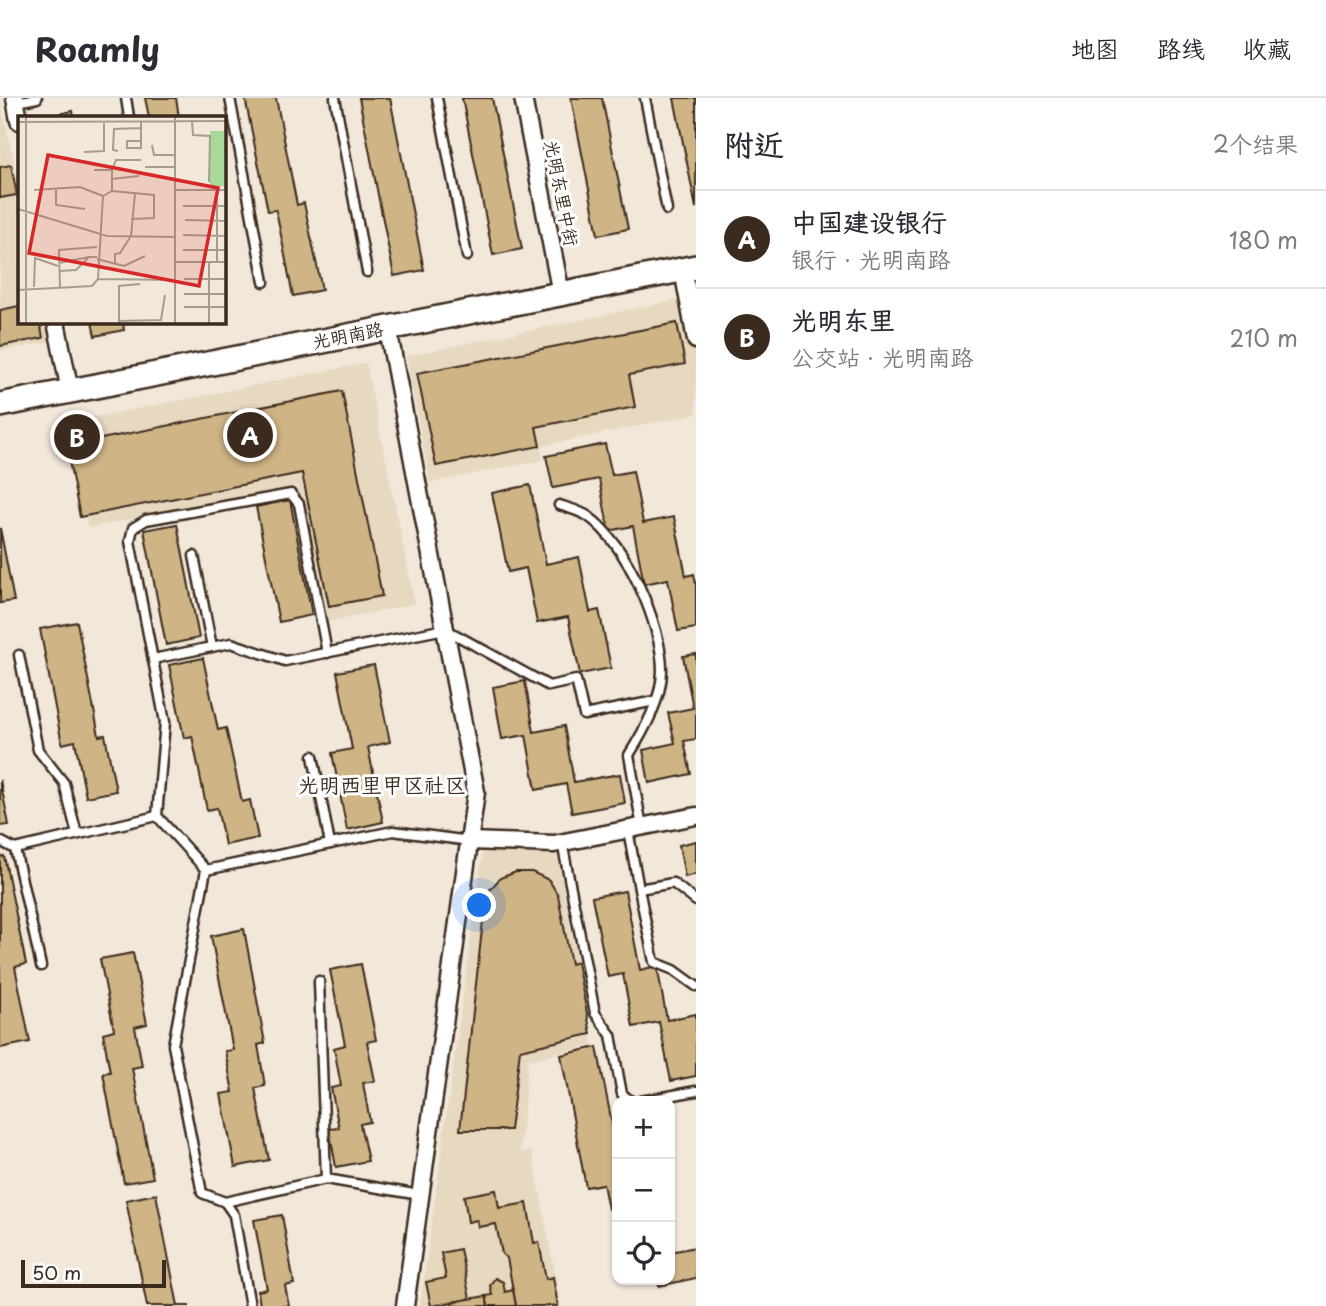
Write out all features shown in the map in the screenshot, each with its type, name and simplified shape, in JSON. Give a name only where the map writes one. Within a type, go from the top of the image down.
[{"type":"main road","name":"光明南路","points":[[0,405],[689,268]]},
{"type":"street","name":"光明东里中街","points":[[523,98],[561,295]]},
{"type":"street","points":[[689,268],[696,340]]},
{"type":"street","points":[[56,324],[70,391]]},
{"type":"street","points":[[388,329],[476,792],[405,1306]]},
{"type":"street","points":[[470,841],[562,842],[696,816]]},
{"type":"lane","points":[[15,100],[37,98]]},
{"type":"lane","points":[[125,98],[129,116]]},
{"type":"lane","points":[[230,98],[264,282]]},
{"type":"lane","points":[[335,98],[367,272]]},
{"type":"lane","points":[[437,98],[467,256]]},
{"type":"lane","points":[[645,98],[667,210]]},
{"type":"lane","points":[[206,870],[157,816],[165,722],[130,541],[133,528],[146,520],[291,494],[299,504],[327,653]]},
{"type":"lane","points":[[559,505],[589,517],[622,554],[647,603],[658,637],[662,671],[655,701],[644,730],[629,755],[639,889],[654,962],[674,970],[696,986]]},
{"type":"lane","points":[[194,556],[212,647]]},
{"type":"lane","points":[[153,659],[231,643],[285,661],[445,629],[549,686],[576,680],[584,715],[655,701]]},
{"type":"lane","points":[[19,655],[38,750],[64,783],[77,834]]},
{"type":"lane","points":[[313,756],[331,844]]},
{"type":"lane","points":[[0,841],[15,849],[157,816]]},
{"type":"lane","points":[[206,870],[393,831],[470,841]]},
{"type":"lane","points":[[562,842],[595,1013],[611,1034],[625,1096]]},
{"type":"lane","points":[[15,849],[40,966]]},
{"type":"lane","points":[[206,870],[173,1045],[202,1193],[225,1202],[326,1180],[421,1195]]},
{"type":"lane","points":[[639,889],[673,883],[696,901]]},
{"type":"lane","points":[[319,981],[326,1180]]},
{"type":"lane","points":[[668,1096],[696,1091]]},
{"type":"lane","points":[[225,1202],[233,1215],[250,1306]]},
{"type":"shaded area","points":[[0,98],[18,180],[18,324],[46,324],[50,342],[0,351]]},
{"type":"shaded area","points":[[696,296],[696,414],[541,446],[543,460],[430,483],[406,356]]},
{"type":"shaded area","points":[[366,363],[415,604],[324,622],[297,486],[88,528],[67,423]]},
{"type":"shaded area","points":[[483,850],[557,855],[593,1045],[528,1060],[520,1152],[532,1151],[561,1306],[420,1306]]},
{"type":"building","points":[[145,98],[176,98],[179,116],[149,116]]},
{"type":"building","points":[[245,98],[276,98],[297,205],[304,203],[322,290],[293,296],[276,210],[268,211]]},
{"type":"building","points":[[359,98],[390,98],[424,270],[394,276]]},
{"type":"building","points":[[462,98],[492,98],[522,249],[493,255]]},
{"type":"building","points":[[571,98],[602,98],[628,229],[598,235]]},
{"type":"building","points":[[674,98],[696,98],[696,208]]},
{"type":"building","points":[[73,111],[74,116],[49,116]]},
{"type":"building","points":[[11,165],[17,195],[0,198],[0,167]]},
{"type":"building","points":[[18,306],[18,324],[40,324],[43,338],[0,346],[0,310]]},
{"type":"building","points":[[677,323],[685,364],[629,375],[635,407],[536,427],[540,446],[436,466],[417,373]]},
{"type":"building","points":[[92,324],[123,324],[124,330],[95,336]]},
{"type":"building","points":[[342,391],[382,596],[329,606],[302,473],[80,517],[66,446]]},
{"type":"building","points":[[605,444],[612,475],[633,471],[643,523],[674,517],[686,576],[694,574],[696,584],[696,628],[678,631],[668,579],[644,584],[633,526],[609,531],[599,479],[553,488],[546,456]]},
{"type":"building","points":[[530,485],[546,564],[579,557],[590,612],[599,610],[611,668],[580,674],[568,617],[537,623],[526,568],[508,572],[492,493]]},
{"type":"building","points":[[290,500],[312,615],[279,622],[256,507]]},
{"type":"building","points":[[177,524],[199,638],[166,645],[144,530]]},
{"type":"building","points":[[0,528],[14,601],[0,603]]},
{"type":"building","points":[[77,622],[99,736],[105,735],[116,791],[86,797],[75,741],[62,744],[40,629]]},
{"type":"building","points":[[696,654],[696,739],[684,741],[691,774],[649,783],[643,750],[675,743],[668,713],[693,708],[683,656]]},
{"type":"building","points":[[203,658],[218,730],[226,728],[242,802],[250,800],[258,838],[225,845],[217,808],[207,810],[192,736],[184,738],[169,665]]},
{"type":"building","points":[[374,665],[390,742],[368,747],[383,822],[347,830],[332,753],[352,749],[337,672]]},
{"type":"building","points":[[525,681],[534,732],[564,726],[574,782],[620,774],[625,803],[572,813],[566,784],[536,790],[526,735],[502,739],[493,687]]},
{"type":"building","points":[[0,780],[9,825],[0,826]]},
{"type":"building","points":[[696,841],[696,874],[685,877],[679,845]]},
{"type":"building","points":[[4,856],[26,964],[15,967],[30,1042],[0,1048],[0,857]]},
{"type":"building","points":[[516,872],[532,872],[549,880],[558,895],[571,964],[577,962],[591,1034],[520,1050],[510,1130],[460,1130],[484,911],[489,891],[500,878]]},
{"type":"building","points":[[625,891],[640,970],[657,966],[667,1020],[696,1014],[696,1076],[671,1081],[659,1022],[633,1027],[623,974],[608,977],[592,897]]},
{"type":"building","points":[[244,929],[265,1043],[258,1045],[265,1086],[255,1088],[269,1160],[235,1167],[221,1094],[233,1092],[225,1051],[233,1050],[211,936]]},
{"type":"building","points":[[133,953],[147,1024],[135,1027],[142,1066],[132,1068],[153,1178],[124,1183],[103,1073],[110,1072],[103,1033],[114,1030],[100,959]]},
{"type":"building","points":[[361,964],[376,1040],[367,1042],[375,1081],[363,1083],[370,1122],[360,1124],[368,1161],[336,1167],[329,1129],[339,1128],[331,1088],[341,1086],[334,1048],[345,1045],[330,970]]},
{"type":"building","points":[[597,1047],[612,1124],[612,1209],[608,1209],[603,1184],[586,1187],[561,1055]]},
{"type":"building","points":[[496,1190],[499,1208],[527,1203],[534,1243],[539,1242],[546,1279],[553,1277],[558,1306],[516,1306],[507,1258],[502,1254],[496,1224],[478,1227],[477,1220],[468,1222],[464,1196]]},
{"type":"building","points":[[156,1194],[178,1306],[147,1306],[126,1200]]},
{"type":"building","points":[[282,1215],[294,1284],[285,1286],[289,1306],[260,1306],[258,1291],[267,1289],[254,1220]]},
{"type":"building","points":[[696,1247],[696,1278],[675,1283],[675,1251]]},
{"type":"building","points":[[460,1249],[470,1299],[431,1306],[426,1282],[446,1278],[441,1253]]},
{"type":"building","points":[[495,1278],[503,1282],[505,1292],[513,1290],[516,1306],[488,1306],[486,1296],[492,1295],[490,1285]]},
{"type":"building","points":[[486,1296],[488,1306],[453,1306],[452,1302]]},
{"type":"place","name":"中国建设银行","points":[[250,435]]},
{"type":"place","name":"光明东里","points":[[77,437]]},
{"type":"district","name":"光明西里甲区社区","points":[[382,786]]}]
